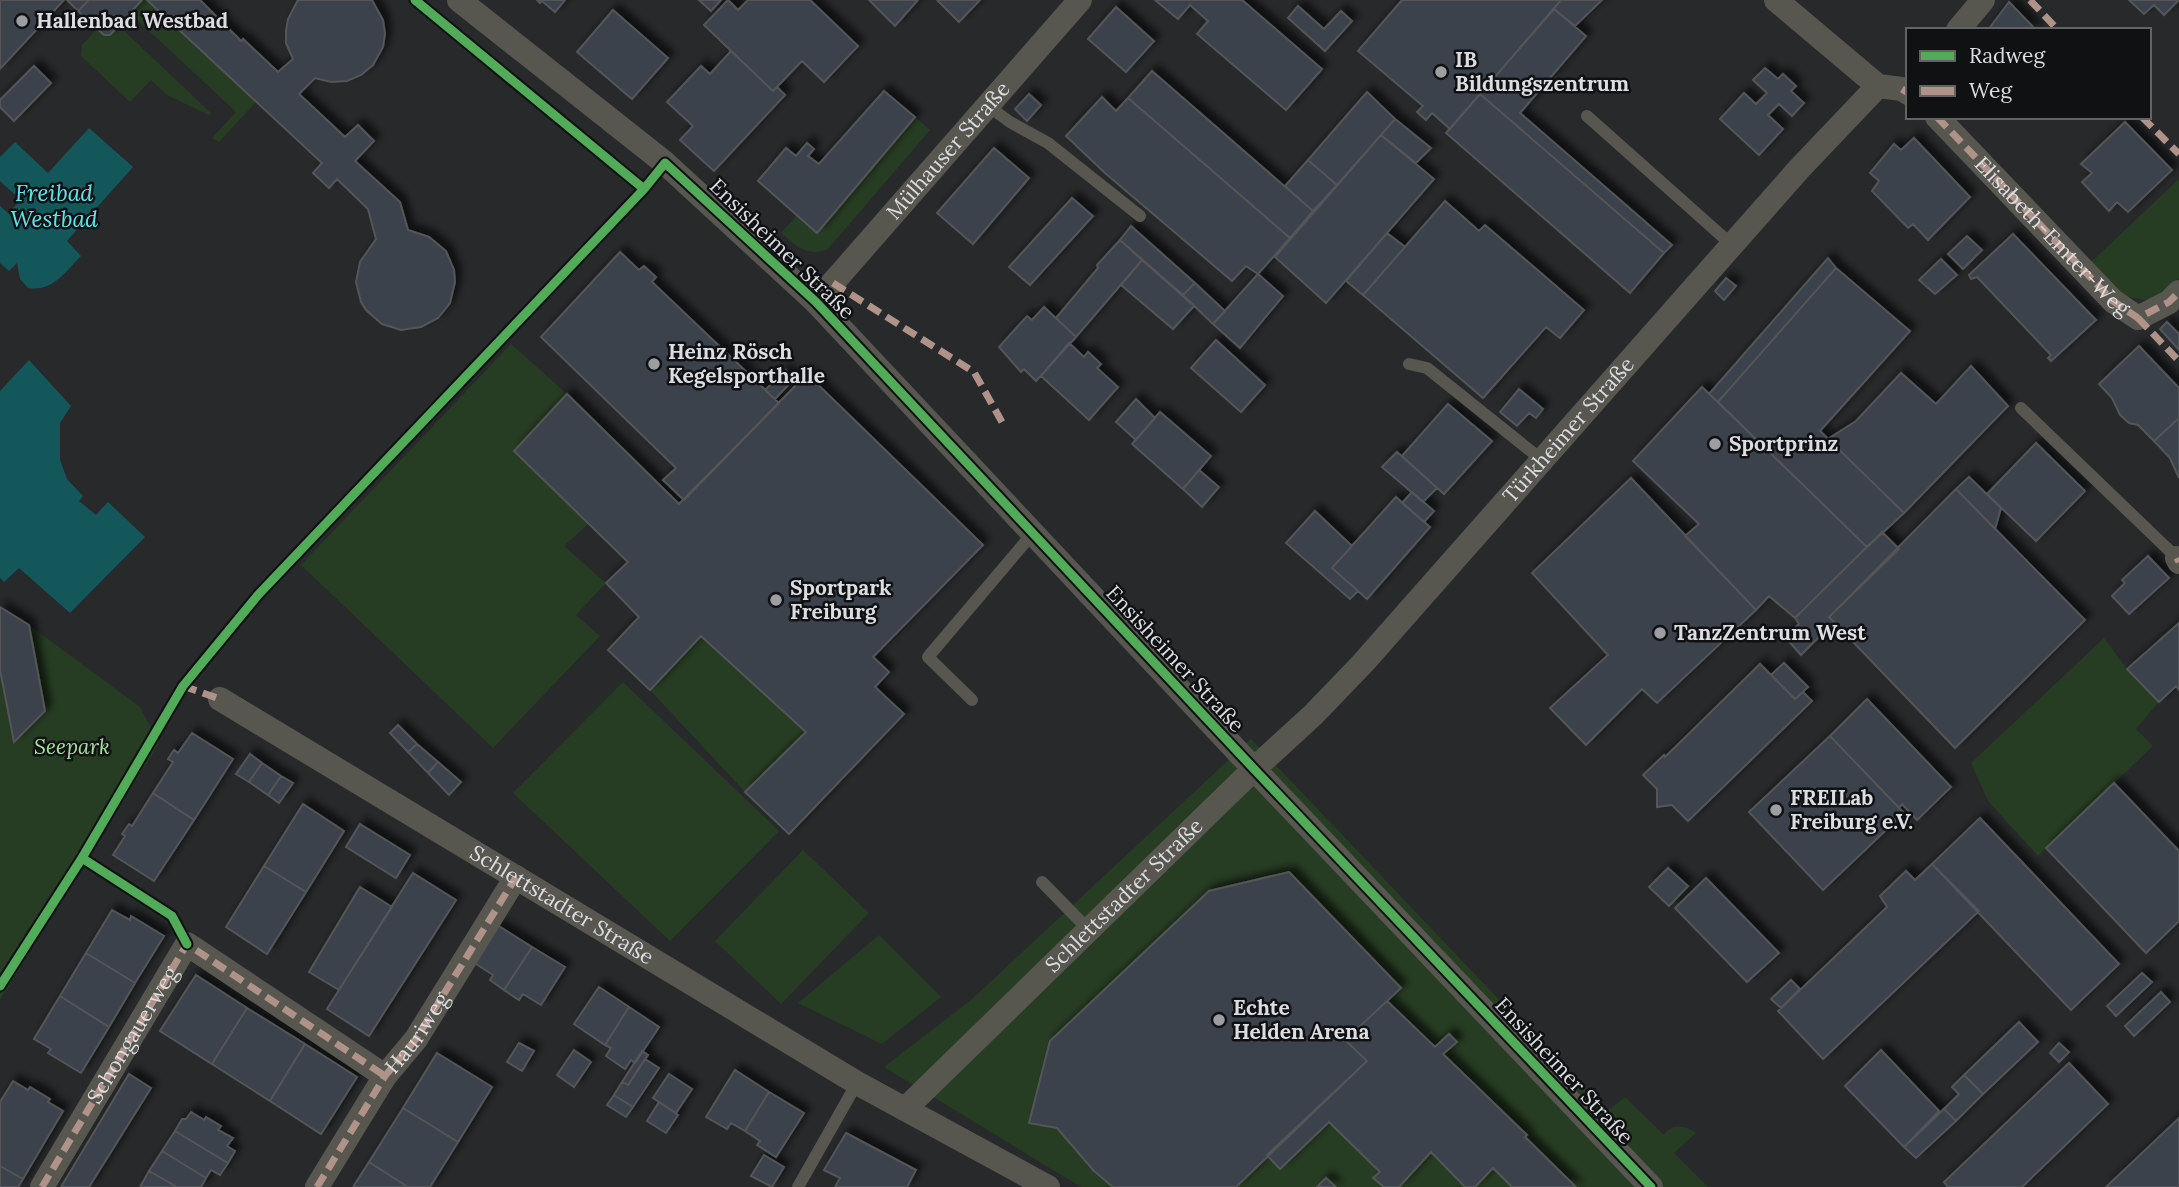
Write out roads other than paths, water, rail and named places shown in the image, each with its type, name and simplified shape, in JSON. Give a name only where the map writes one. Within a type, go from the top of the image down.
[{"type":"street","name":"Ensisheimer Straße","points":[[459,0],[665,163],[816,302],[1651,1187]]},
{"type":"street","name":"Mülhauser Straße","points":[[816,302],[1080,0]]},
{"type":"street","points":[[1776,0],[1899,88]]},
{"type":"street","points":[[1960,28],[1983,0]]},
{"type":"street","name":"Türkheimer Straße","points":[[1254,769],[1313,715],[1363,663],[1798,169],[1899,88]]},
{"type":"street","name":"Elisabeth-Emter-Weg","points":[[1939,119],[2113,301],[2138,318],[2169,302],[2179,292]]},
{"type":"street","name":"Schlettstadter Straße","points":[[220,699],[857,1083],[1048,1187]]},
{"type":"street","name":"Schlettstadter Straße","points":[[905,1109],[1254,769]]},
{"type":"street","name":"Hauriweg","points":[[317,1187],[385,1076],[416,1039],[516,877]]},
{"type":"street","name":"Schongauerweg","points":[[42,1187],[187,944],[385,1076]]},
{"type":"lane","points":[[988,106],[1048,143],[1140,216]]},
{"type":"lane","points":[[1587,116],[1732,245]]},
{"type":"lane","points":[[1409,364],[1427,368],[1542,460]]},
{"type":"lane","points":[[2021,408],[2178,560]]},
{"type":"lane","points":[[972,700],[928,657],[1033,533]]},
{"type":"lane","points":[[1041,882],[1088,929]]},
{"type":"lane","points":[[798,1187],[857,1083]]},
{"type":"water","name":"Freibad Westbad","points":[[89,128],[133,167],[67,241],[81,256],[52,284],[28,288],[20,279],[17,263],[9,271],[0,263],[0,206],[8,213],[21,200],[0,181],[0,157],[15,142],[48,173]]},
{"type":"water","points":[[29,360],[71,406],[60,423],[60,460],[67,479],[83,496],[79,501],[96,515],[108,502],[145,537],[70,613],[19,568],[4,582],[0,578],[0,391]]},
{"type":"place","name":"Hallenbad Westbad","points":[[22,21]]},
{"type":"place","name":"IB Bildungszentrum","points":[[1441,72]]},
{"type":"place","name":"Heinz Rösch Kegelsporthalle","points":[[654,364]]},
{"type":"place","name":"Sportprinz","points":[[1715,444]]},
{"type":"place","name":"Sportpark Freiburg","points":[[776,600]]},
{"type":"place","name":"TanzZentrum West","points":[[1660,633]]},
{"type":"place","name":"FREILab Freiburg e.V.","points":[[1776,810]]},
{"type":"place","name":"Echte Helden Arena","points":[[1219,1020]]},
{"type":"park label","name":"Seepark","points":[[72,747]]}]
